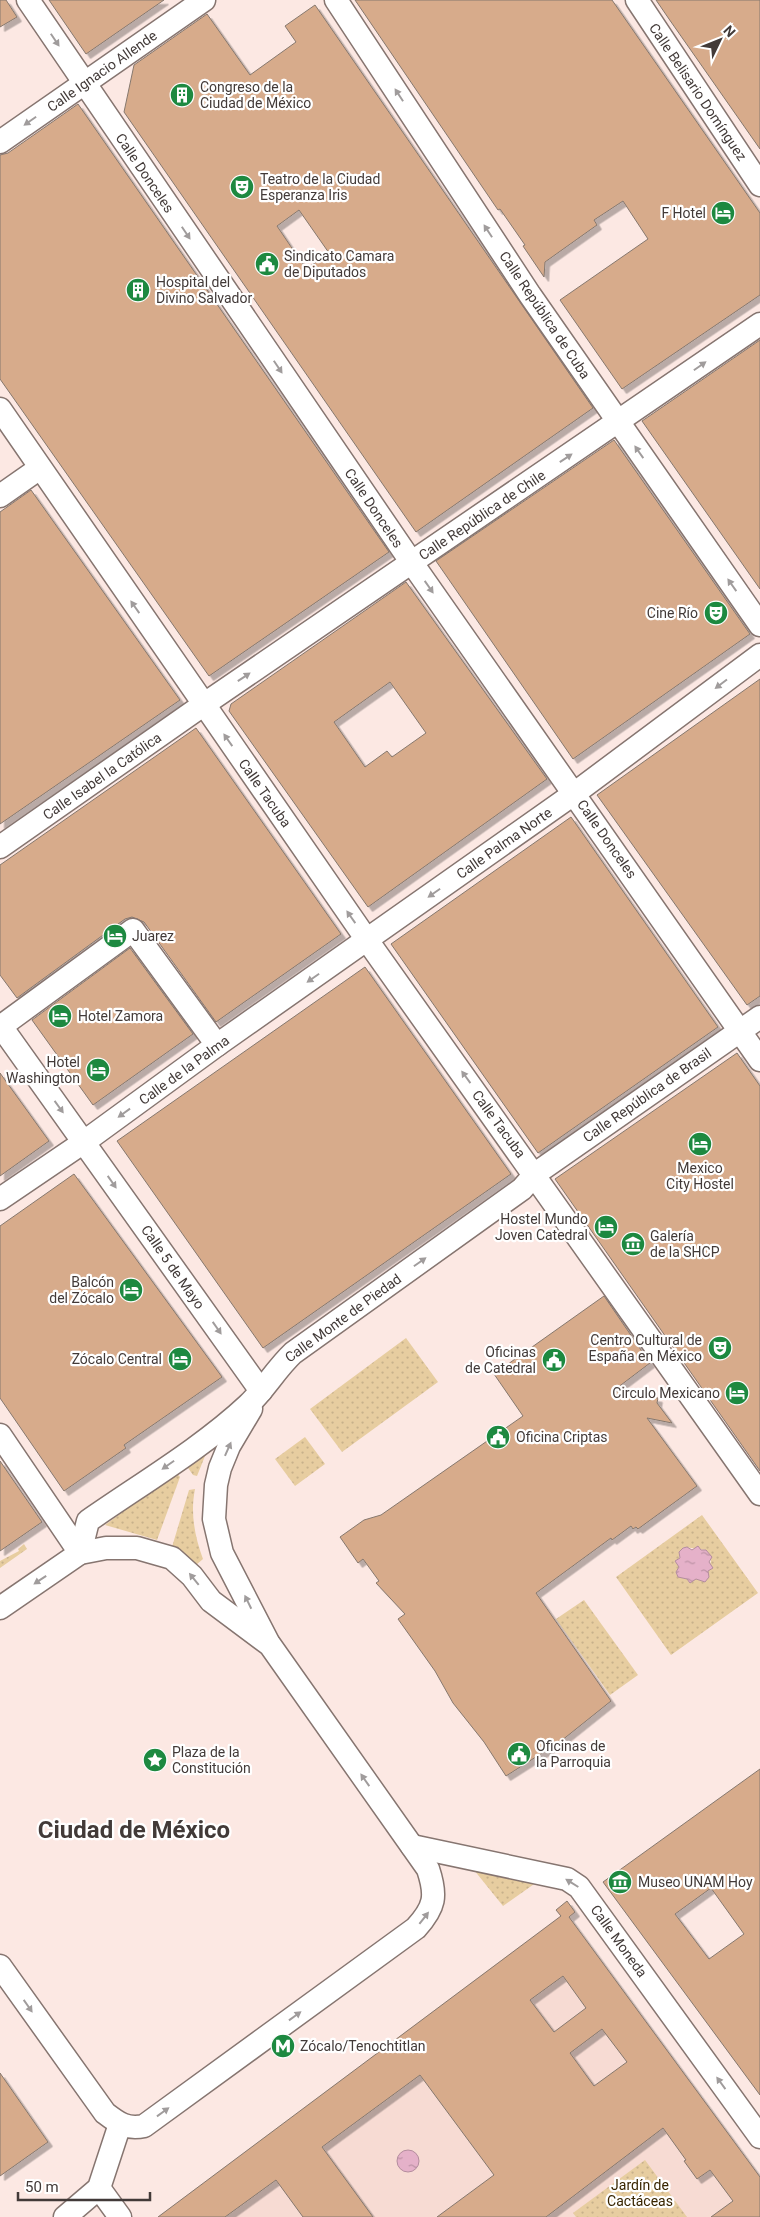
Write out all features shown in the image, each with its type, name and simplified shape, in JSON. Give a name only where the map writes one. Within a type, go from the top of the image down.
[{"type":"street","name":"Calle Donceles","points":[[28,0],[412,564],[575,793],[760,1060]]},
{"type":"street","name":"Calle Ignacio Allende","points":[[0,142],[204,0]]},
{"type":"street","name":"Calle República de Cuba","points":[[336,0],[530,295],[760,625]]},
{"type":"street","name":"Calle Belisario Domínguez","points":[[637,0],[760,185]]},
{"type":"street","name":"Calle República de Chile","points":[[203,705],[412,564],[760,324]]},
{"type":"street","name":"Calle Tacuba","points":[[0,409],[367,940],[535,1174],[760,1494]]},
{"type":"street","points":[[0,496],[40,468]]},
{"type":"street","name":"Calle Palma Norte","points":[[367,940],[575,793],[760,655]]},
{"type":"street","name":"Calle Isabel la Católica","points":[[0,847],[203,705]]},
{"type":"street","points":[[0,1026],[134,930],[217,1045]]},
{"type":"street","name":"Calle de la Palma","points":[[0,1198],[84,1142],[217,1045],[367,940]]},
{"type":"street","name":"Calle República de Brasil","points":[[535,1174],[760,1017]]},
{"type":"street","name":"Calle 5 de Mayo","points":[[0,1026],[262,1391]]},
{"type":"street","name":"Calle Monte de Piedad","points":[[80,1553],[88,1521],[208,1436],[262,1391],[280,1365],[293,1353],[522,1189],[535,1174]]},
{"type":"street","points":[[0,1966],[104,2113],[120,2124],[136,2128],[144,2126],[416,1928],[428,1914],[434,1902],[434,1887],[428,1869],[270,1645],[222,1553],[214,1519],[216,1484],[229,1446],[262,1391]]},
{"type":"street","points":[[0,1435],[80,1553]]},
{"type":"street","points":[[0,1608],[80,1553],[106,1548],[137,1548],[172,1558],[192,1576],[211,1601],[270,1645]]},
{"type":"street","name":"Calle Moneda","points":[[412,1846],[567,1879],[579,1887],[752,2110],[760,2137]]},
{"type":"street","points":[[65,2217],[98,2188],[120,2124]]},
{"type":"street","points":[[98,2188],[120,2217]]},
{"type":"shaded area","points":[[567,1901],[575,1912],[569,1917],[760,2217],[158,2217],[560,1916],[556,1910]]},
{"type":"green space","points":[[406,1338],[438,1382],[342,1452],[310,1409]]},
{"type":"green space","points":[[305,1437],[325,1464],[295,1486],[275,1459]]},
{"type":"green space","points":[[207,1451],[197,1476],[193,1475],[186,1465]]},
{"type":"green space","points":[[176,1472],[180,1477],[157,1540],[105,1525]]},
{"type":"green space","points":[[195,1489],[194,1525],[203,1559],[196,1565],[184,1553],[172,1547],[189,1490]]},
{"type":"green space","points":[[702,1515],[758,1593],[671,1655],[616,1577]],"holes":[[[684,1547],[706,1550],[711,1561],[708,1571],[687,1579],[676,1574],[679,1567],[679,1552]]]},
{"type":"green space","points":[[24,1544],[27,1549],[0,1568],[0,1561],[19,1551],[18,1549]]},
{"type":"green space","points":[[584,1600],[638,1675],[610,1695],[556,1619]]},
{"type":"green space","points":[[474,1870],[537,1882],[503,1906]]},
{"type":"green space","name":"Jardín de Cactáceas","points":[[645,2160],[687,2217],[576,2217],[573,2213]]},
{"type":"water","points":[[698,1546],[701,1550],[706,1550],[712,1557],[709,1562],[713,1568],[708,1571],[709,1577],[705,1582],[696,1579],[690,1583],[687,1579],[678,1577],[676,1572],[679,1567],[675,1561],[680,1558],[679,1552],[683,1548],[687,1547],[692,1550]]},
{"type":"water","points":[[408,2150],[418,2157],[419,2161],[412,2171],[408,2172],[398,2165],[397,2161],[404,2151]]},
{"type":"building","points":[[0,0],[6,0],[17,17],[0,27]]},
{"type":"building","points":[[49,0],[164,0],[86,54]]},
{"type":"building","points":[[355,0],[612,0],[760,213],[760,295],[622,389],[560,300],[648,239],[623,201],[594,220],[597,225],[545,262],[544,277],[523,246],[525,245],[500,209],[498,210]]},
{"type":"building","points":[[656,0],[760,0],[760,149],[669,19]]},
{"type":"building","points":[[315,5],[593,408],[416,532],[124,112],[134,65],[207,14],[250,75],[296,42],[285,26]],"holes":[[[299,210],[329,253],[306,269],[277,226]]]},
{"type":"building","points":[[78,104],[389,552],[209,676],[0,379],[0,155],[8,153]]},
{"type":"building","points":[[760,340],[760,589],[642,421]]},
{"type":"building","points":[[614,440],[750,634],[573,759],[436,561]]},
{"type":"building","points":[[31,490],[180,700],[0,824],[0,512]]},
{"type":"building","points":[[406,582],[547,779],[368,907],[229,711],[231,704]],"holes":[[[390,682],[426,733],[392,757],[387,751],[365,767],[334,722]]]},
{"type":"building","points":[[760,679],[760,996],[747,1005],[597,795]]},
{"type":"building","points":[[196,728],[341,934],[216,1022],[144,922],[132,917],[125,919],[17,998],[0,975],[0,865]]},
{"type":"building","points":[[571,817],[718,1027],[538,1153],[391,944]]},
{"type":"building","points":[[130,948],[193,1034],[93,1105],[32,1020]]},
{"type":"building","points":[[365,967],[511,1174],[263,1348],[117,1141]]},
{"type":"building","points":[[737,1053],[760,1086],[760,1471],[555,1179]]},
{"type":"building","points":[[0,1073],[49,1141],[0,1176]]},
{"type":"building","points":[[74,1174],[222,1377],[124,1445],[126,1448],[64,1491],[0,1398],[0,1226]]},
{"type":"building","points":[[604,1296],[650,1363],[613,1391],[658,1398],[657,1403],[672,1423],[647,1418],[697,1486],[638,1529],[636,1527],[633,1529],[631,1526],[612,1540],[611,1538],[536,1593],[611,1701],[561,1741],[506,1776],[484,1742],[453,1703],[435,1671],[398,1619],[405,1614],[376,1583],[379,1581],[363,1559],[358,1563],[340,1537],[364,1520],[381,1515],[523,1416],[494,1374]]},
{"type":"building","points":[[0,1461],[42,1522],[0,1551]]},
{"type":"building","points":[[760,1769],[760,2095],[603,1882]],"holes":[[[711,1888],[744,1934],[709,1959],[675,1914]]]},
{"type":"building","points":[[567,1901],[575,1912],[569,1917],[760,2177],[760,2217],[711,2217],[733,2201],[710,2170],[697,2179],[663,2128],[546,2217],[437,2217],[494,2175],[420,2075],[322,2147],[373,2217],[303,2217],[276,2180],[225,2217],[158,2217],[561,1916],[556,1910]],"holes":[[[563,1976],[586,2008],[554,2032],[530,2000]],[[602,2029],[627,2062],[594,2086],[570,2053]]]},
{"type":"building","points":[[0,2073],[48,2142],[0,2176]]},
{"type":"place","name":"Congreso de la Ciudad de México","points":[[182,95]]},
{"type":"place","name":"Teatro de la Ciudad Esperanza Iris","points":[[242,187]]},
{"type":"place","name":"F Hotel","points":[[723,213]]},
{"type":"place","name":"Sindicato Camara de Diputados","points":[[267,264]]},
{"type":"place","name":"Hospital del Divino Salvador","points":[[138,290]]},
{"type":"place","name":"Cine Río","points":[[716,613]]},
{"type":"place","name":"Juarez","points":[[115,936]]},
{"type":"place","name":"Hotel Zamora","points":[[60,1016]]},
{"type":"place","name":"Hotel Washington","points":[[98,1070]]},
{"type":"place","name":"Mexico City Hostel","points":[[700,1144]]},
{"type":"place","name":"Hostel Mundo Joven Catedral","points":[[606,1227]]},
{"type":"place","name":"Galería de la SHCP","points":[[633,1244]]},
{"type":"place","name":"Balcón del Zócalo","points":[[131,1290]]},
{"type":"place","name":"Centro Cultural de España en México","points":[[720,1348]]},
{"type":"place","name":"Zócalo Central","points":[[180,1359]]},
{"type":"place","name":"Oficinas de Catedral","points":[[554,1360]]},
{"type":"place","name":"Circulo Mexicano","points":[[737,1393]]},
{"type":"place","name":"Oficina Criptas","points":[[498,1437]]},
{"type":"place","name":"Oficinas de la Parroquia","points":[[519,1754]]},
{"type":"place","name":"Plaza de la Constitución","points":[[155,1760]]},
{"type":"place","name":"Museo UNAM Hoy","points":[[620,1882]]},
{"type":"place","name":"Zócalo/Tenochtitlan","points":[[283,2046]]},
{"type":"district","name":"Ciudad de México","points":[[134,1830]]}]
